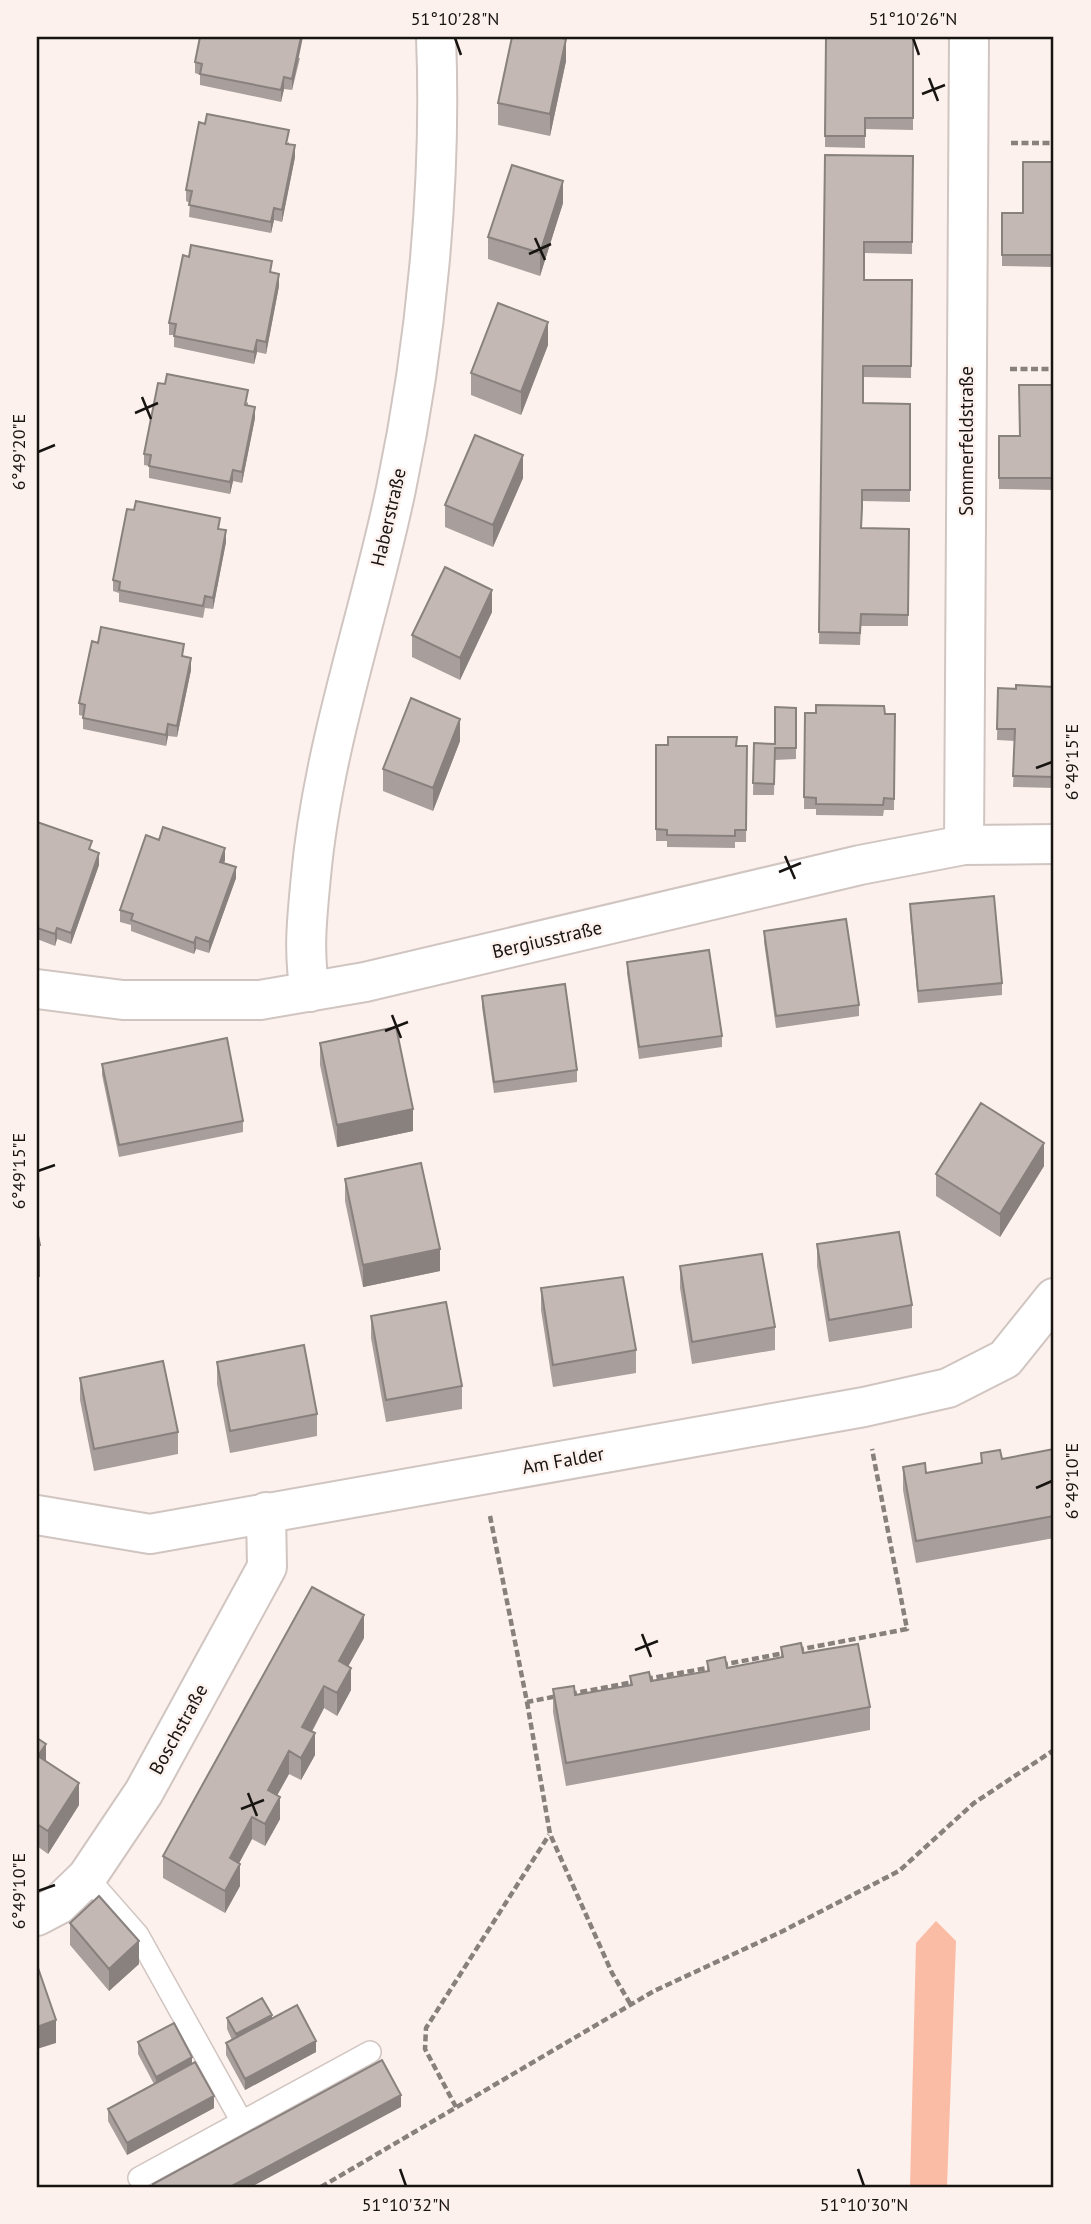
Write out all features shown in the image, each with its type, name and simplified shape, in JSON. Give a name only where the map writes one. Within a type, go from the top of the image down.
[{"type":"street","name":"Haberstraße","points":[[310,992],[303,953],[316,817],[396,488],[425,310],[439,104],[436,37]]},
{"type":"street","name":"Sommerfeldstraße","points":[[964,845],[969,37]]},
{"type":"street","name":"Bergiusstraße","points":[[37,989],[123,1000],[222,1002],[310,992],[365,982],[860,865],[964,845],[1054,844]]},
{"type":"street","name":"Am Falder","points":[[37,1516],[150,1534],[864,1407],[948,1388],[1005,1359],[1054,1298]]},
{"type":"street","name":"Boschstraße","points":[[37,1916],[58,1905],[88,1877],[144,1792],[267,1567],[266,1512]]},
{"type":"lane","points":[[88,1877],[138,1936],[242,2122]]},
{"type":"lane","points":[[139,2178],[370,2052]]},
{"type":"path","points":[[527,1702],[907,1629],[864,1407]]},
{"type":"path","points":[[482,1474],[550,1834],[612,1973],[631,2005]]},
{"type":"path","points":[[321,2187],[631,2005],[899,1871],[974,1803],[1054,1750]]},
{"type":"path","points":[[456,2107],[425,2049],[426,2028],[550,1834]]},
{"type":"shaded area","points":[[936,1921],[956,1941],[947,2187],[910,2187],[916,1943]]},
{"type":"building","points":[[200,37],[301,37],[292,79],[284,77],[281,90],[200,74],[202,64],[195,62]]},
{"type":"building","points":[[512,37],[566,39],[550,114],[498,103]]},
{"type":"building","points":[[826,37],[913,37],[913,118],[865,118],[865,136],[825,136]]},
{"type":"building","points":[[207,114],[289,130],[286,144],[295,145],[282,210],[274,208],[271,222],[189,205],[192,191],[186,190],[199,122],[205,124]]},
{"type":"building","points":[[825,155],[913,156],[912,242],[864,242],[864,280],[912,280],[911,366],[863,366],[863,403],[910,404],[910,490],[862,490],[861,528],[909,529],[908,615],[861,614],[860,633],[819,632]]},
{"type":"building","points":[[1023,162],[1054,162],[1054,255],[1002,255],[1002,213],[1023,213]]},
{"type":"building","points":[[512,165],[563,181],[540,253],[488,237]]},
{"type":"building","points":[[191,245],[272,261],[270,272],[279,274],[266,342],[257,340],[254,352],[174,336],[176,324],[169,323],[183,255],[189,257]]},
{"type":"building","points":[[498,303],[548,322],[521,392],[471,373]]},
{"type":"building","points":[[167,374],[248,390],[245,405],[255,407],[242,472],[233,470],[230,482],[149,466],[151,455],[144,454],[158,383],[165,384]]},
{"type":"building","points":[[1019,385],[1054,385],[1054,478],[999,478],[999,436],[1020,436]]},
{"type":"building","points":[[475,435],[523,455],[493,525],[445,505]]},
{"type":"building","points":[[136,501],[220,518],[218,529],[226,530],[220,563],[213,598],[205,596],[203,606],[119,590],[120,582],[113,580],[127,509],[134,510]]},
{"type":"building","points":[[445,567],[492,590],[460,658],[412,635]]},
{"type":"building","points":[[101,627],[184,644],[182,656],[191,658],[177,726],[168,724],[166,735],[83,718],[85,705],[79,703],[92,641],[98,643]]},
{"type":"building","points":[[1016,685],[1054,687],[1054,777],[1013,776],[1015,729],[997,729],[998,688],[1016,689]]},
{"type":"building","points":[[411,698],[460,719],[433,788],[383,769]]},
{"type":"building","points":[[816,705],[884,706],[885,714],[895,714],[894,799],[884,798],[883,805],[816,804],[816,798],[804,797],[805,713],[816,713]]},
{"type":"building","points":[[775,707],[796,708],[796,748],[775,748],[774,784],[753,783],[754,743],[775,744]]},
{"type":"building","points":[[668,737],[737,737],[736,746],[747,746],[746,830],[735,830],[735,836],[667,835],[667,830],[656,829],[656,745],[668,745]]},
{"type":"building","points":[[37,822],[92,841],[89,849],[99,853],[71,933],[57,928],[55,934],[37,928]]},
{"type":"building","points":[[163,827],[225,848],[220,862],[236,867],[209,942],[196,937],[194,943],[131,920],[133,914],[120,910],[146,835],[159,840]]},
{"type":"building","points":[[994,896],[1002,983],[918,991],[910,904]]},
{"type":"building","points":[[846,919],[859,1005],[776,1016],[764,931]]},
{"type":"building","points":[[709,950],[722,1036],[639,1047],[627,962]]},
{"type":"building","points":[[565,984],[577,1070],[494,1082],[482,996]]},
{"type":"building","points":[[396,1027],[413,1109],[337,1125],[320,1043]]},
{"type":"building","points":[[227,1038],[243,1121],[119,1145],[102,1064]]},
{"type":"building","points":[[981,1103],[1044,1143],[1000,1214],[936,1174]]},
{"type":"building","points":[[421,1163],[440,1249],[363,1265],[345,1179]]},
{"type":"building","points":[[899,1232],[912,1305],[829,1320],[817,1244]]},
{"type":"building","points":[[762,1254],[775,1327],[692,1342],[680,1266]]},
{"type":"building","points":[[623,1277],[636,1350],[553,1365],[541,1288]]},
{"type":"building","points":[[446,1302],[462,1386],[386,1400],[371,1316]]},
{"type":"building","points":[[304,1345],[317,1414],[230,1431],[217,1362]]},
{"type":"building","points":[[163,1361],[178,1432],[94,1449],[80,1378]]},
{"type":"building","points":[[1054,1449],[1054,1516],[916,1541],[903,1467],[925,1463],[926,1473],[982,1463],[981,1453],[1000,1450],[1002,1459]]},
{"type":"building","points":[[312,1587],[364,1615],[339,1661],[351,1668],[337,1693],[324,1686],[302,1727],[315,1733],[301,1758],[289,1751],[268,1790],[280,1797],[265,1824],[252,1817],[230,1858],[240,1864],[225,1891],[163,1856]]},
{"type":"building","points":[[801,1643],[803,1653],[858,1644],[870,1707],[566,1763],[553,1689],[574,1686],[575,1695],[632,1685],[630,1676],[649,1672],[651,1681],[709,1671],[707,1661],[725,1657],[727,1668],[783,1657],[781,1647]]},
{"type":"building","points":[[37,1738],[46,1744],[38,1756],[79,1783],[48,1831],[37,1824]]},
{"type":"building","points":[[99,1896],[139,1941],[109,1969],[70,1923]]},
{"type":"building","points":[[37,1965],[56,2020],[37,2027]]},
{"type":"building","points":[[262,1998],[272,2015],[236,2034],[227,2018]]},
{"type":"building","points":[[297,2005],[316,2041],[245,2079],[226,2043]]},
{"type":"building","points":[[174,2023],[192,2057],[156,2077],[138,2042]]},
{"type":"building","points":[[382,2060],[401,2095],[230,2187],[155,2187],[153,2184]]},
{"type":"building","points":[[195,2062],[214,2096],[127,2143],[108,2109]]}]
